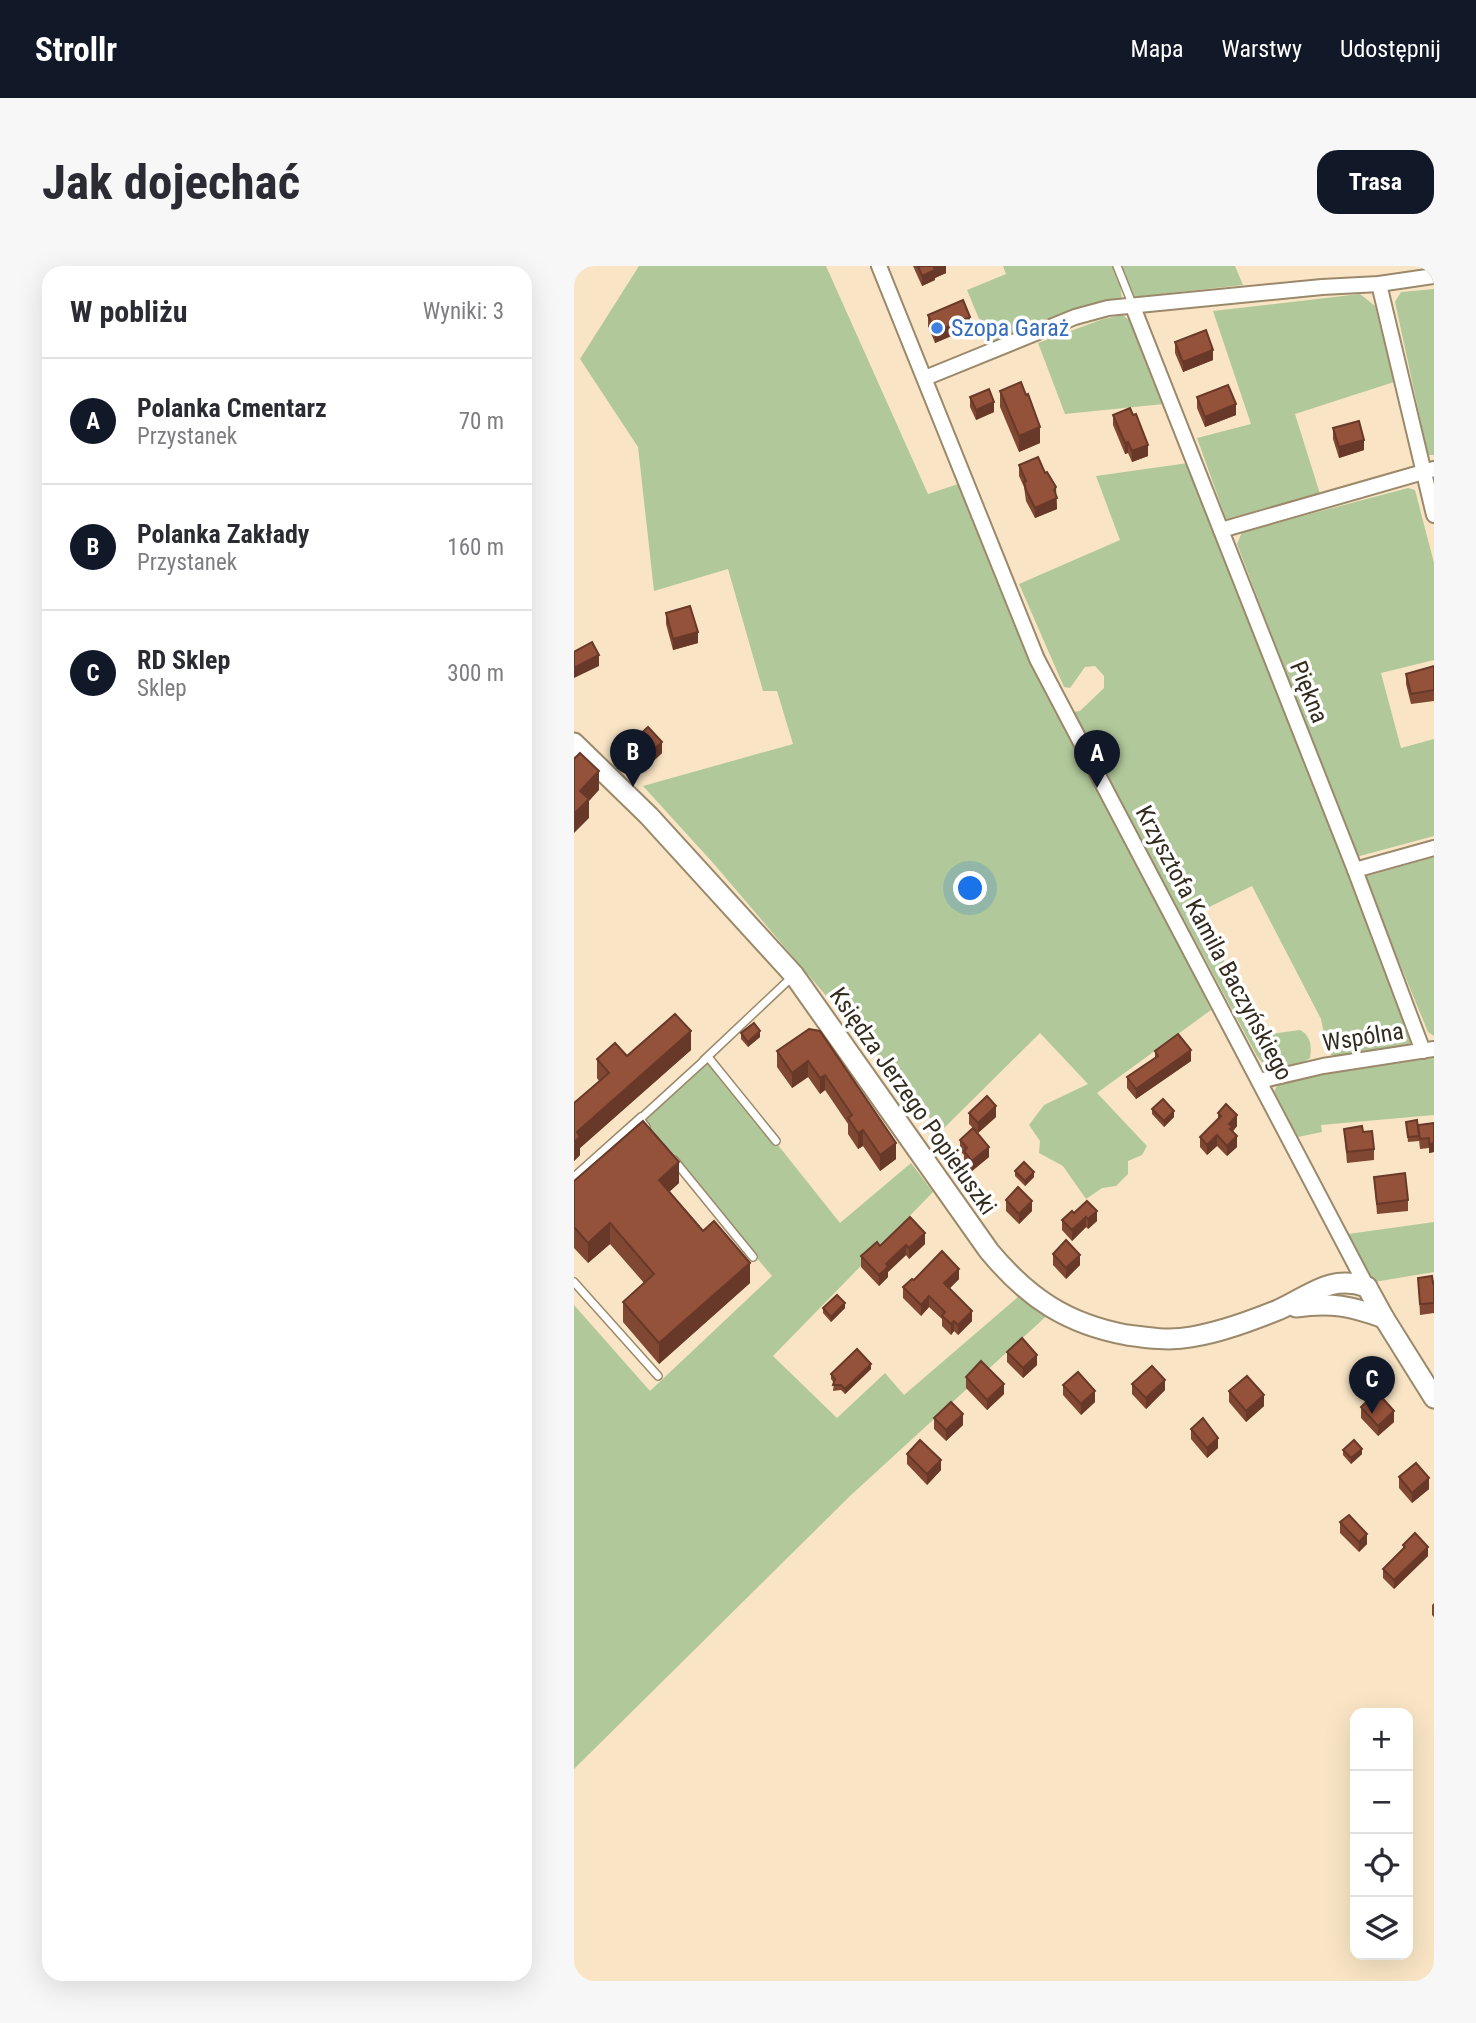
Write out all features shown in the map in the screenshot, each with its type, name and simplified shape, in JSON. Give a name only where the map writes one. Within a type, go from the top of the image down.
[{"type":"street","name":"Krzysztofa Kamila Baczyńskiego","points":[[879,266],[1037,659],[1367,1287],[1434,1398]]},
{"type":"street","points":[[925,378],[1075,317],[1108,308],[1379,284],[1434,276]]},
{"type":"street","points":[[1379,284],[1428,470],[1434,515]]},
{"type":"street","name":"Piękna","points":[[1133,307],[1355,870],[1429,1050]]},
{"type":"street","points":[[1221,530],[1428,470]]},
{"type":"street","name":"Księdza Jerzego Popiełuszki","points":[[574,743],[649,816],[794,975],[989,1251],[1007,1273],[1054,1310],[1082,1324],[1150,1339],[1188,1338],[1216,1332],[1281,1309],[1321,1303],[1359,1309],[1384,1318]]},
{"type":"street","points":[[1355,870],[1434,848]]},
{"type":"street","name":"Wspólna","points":[[1259,1081],[1323,1066],[1429,1050]]},
{"type":"street","points":[[1349,1253],[1348,1273],[1342,1282],[1367,1287]]},
{"type":"street","name":"Księdza Jerzego Popiełuszki","points":[[1281,1309],[1308,1293],[1342,1282]]},
{"type":"street","points":[[1336,1304],[1357,1295],[1367,1287]]},
{"type":"lane","points":[[1117,266],[1133,307]]},
{"type":"lane","points":[[649,1130],[640,1119],[794,975]]},
{"type":"lane","points":[[708,1057],[776,1141]]},
{"type":"lane","points":[[574,1177],[708,1057]]},
{"type":"lane","points":[[666,1151],[753,1257]]},
{"type":"lane","points":[[574,1282],[657,1376]]},
{"type":"green space","points":[[639,266],[826,266],[928,494],[964,482],[1037,659],[1211,1010],[1097,1093],[1147,1146],[1142,1155],[1128,1161],[1128,1174],[1116,1186],[1102,1188],[1086,1199],[1063,1166],[1039,1153],[1040,1141],[1029,1125],[1044,1105],[1088,1084],[1040,1033],[941,1131],[714,864],[643,786],[793,744],[777,691],[763,691],[728,569],[654,591],[638,447],[580,359]]},
{"type":"green space","points":[[1003,266],[1113,266],[1122,299],[1071,311],[989,343],[967,290],[1006,274]]},
{"type":"green space","points":[[1122,266],[1235,266],[1243,285],[1134,297]]},
{"type":"green space","points":[[1434,289],[1434,455],[1428,455],[1395,302],[1401,292]]},
{"type":"green space","points":[[1360,294],[1375,306],[1394,382],[1295,414],[1320,494],[1226,519],[1197,438],[1251,424],[1213,311]]},
{"type":"green space","points":[[1123,315],[1131,322],[1164,404],[1065,414],[1038,343],[1103,319]]},
{"type":"green space","points":[[1188,463],[1411,1035],[1410,1043],[1406,1047],[1338,1058],[1331,1055],[1327,1049],[1321,1019],[1252,886],[1199,912],[1262,1035],[1300,1030],[1309,1039],[1310,1058],[1305,1061],[1288,1066],[1264,1065],[1073,712],[1080,711],[1104,688],[1104,676],[1095,666],[1085,667],[1070,688],[1064,687],[1019,584],[1120,540],[1096,476]]},
{"type":"green space","points":[[1408,488],[1415,490],[1434,563],[1434,660],[1381,673],[1401,748],[1434,739],[1434,836],[1356,857],[1237,544],[1242,532]]},
{"type":"green space","points":[[1434,857],[1434,1036],[1428,1032],[1364,877]]},
{"type":"green space","points":[[708,1057],[840,1223],[911,1163],[933,1192],[773,1356],[837,1418],[885,1373],[904,1395],[1026,1290],[1053,1310],[850,1496],[574,1769],[574,1305],[650,1391],[772,1276],[640,1119]]},
{"type":"green space","points":[[1434,1058],[1434,1115],[1321,1125],[1322,1132],[1298,1137],[1274,1091],[1279,1083],[1288,1079]]},
{"type":"green space","points":[[1434,1222],[1434,1272],[1374,1282],[1348,1234]]},
{"type":"building","points":[[918,266],[938,266],[922,276]]},
{"type":"building","points":[[963,300],[970,317],[935,332],[928,315]]},
{"type":"building","points":[[1206,330],[1213,350],[1183,362],[1175,342]]},
{"type":"building","points":[[1021,382],[1040,427],[1019,436],[1000,391]]},
{"type":"building","points":[[1228,385],[1236,404],[1205,417],[1197,397]]},
{"type":"building","points":[[989,389],[994,402],[976,410],[970,397]]},
{"type":"building","points":[[1130,408],[1133,415],[1136,414],[1148,445],[1132,451],[1128,442],[1125,443],[1113,415]]},
{"type":"building","points":[[1359,421],[1364,440],[1339,447],[1333,428]]},
{"type":"building","points":[[1038,457],[1045,473],[1047,472],[1056,487],[1054,490],[1057,498],[1035,508],[1026,490],[1026,481],[1019,465]]},
{"type":"building","points":[[690,606],[698,632],[673,639],[666,613]]},
{"type":"building","points":[[592,642],[599,655],[574,668],[574,652]]},
{"type":"building","points":[[1434,666],[1434,690],[1411,694],[1406,674]]},
{"type":"building","points":[[648,727],[662,742],[647,756],[633,741]]},
{"type":"building","points":[[580,753],[599,771],[580,791],[589,799],[574,814],[574,759]]},
{"type":"building","points":[[675,1014],[691,1031],[577,1132],[580,1137],[574,1142],[574,1103],[609,1073],[597,1059],[615,1043],[627,1056]]},
{"type":"building","points":[[754,1023],[760,1031],[748,1042],[741,1033]]},
{"type":"building","points":[[809,1029],[820,1031],[896,1143],[880,1155],[863,1130],[858,1133],[848,1118],[852,1115],[825,1075],[820,1078],[808,1061],[792,1073],[777,1051]]},
{"type":"building","points":[[1178,1034],[1191,1050],[1136,1089],[1127,1077],[1158,1056],[1155,1051]]},
{"type":"building","points":[[987,1096],[996,1106],[978,1123],[969,1113]]},
{"type":"building","points":[[1163,1099],[1174,1111],[1164,1121],[1152,1109]]},
{"type":"building","points":[[1226,1104],[1237,1115],[1229,1124],[1237,1136],[1227,1146],[1217,1135],[1207,1145],[1200,1137],[1221,1116],[1218,1113]]},
{"type":"building","points":[[1417,1120],[1419,1136],[1408,1137],[1406,1122]]},
{"type":"building","points":[[643,1121],[679,1162],[659,1180],[703,1231],[714,1221],[750,1263],[659,1343],[623,1302],[654,1274],[610,1223],[588,1243],[574,1227],[574,1181]]},
{"type":"building","points":[[1434,1123],[1434,1143],[1429,1144],[1429,1138],[1420,1139],[1418,1125]]},
{"type":"building","points":[[1362,1126],[1363,1132],[1372,1131],[1374,1149],[1347,1152],[1344,1129]]},
{"type":"building","points":[[973,1128],[989,1147],[972,1161],[964,1151],[967,1148],[960,1140]]},
{"type":"building","points":[[1024,1162],[1034,1172],[1025,1181],[1015,1171]]},
{"type":"building","points":[[1405,1173],[1408,1200],[1377,1204],[1374,1177]]},
{"type":"building","points":[[1018,1187],[1032,1201],[1019,1214],[1006,1200]]},
{"type":"building","points":[[1087,1201],[1097,1211],[1072,1230],[1062,1220]]},
{"type":"building","points":[[910,1217],[925,1233],[909,1248],[906,1245],[886,1264],[888,1267],[879,1275],[861,1256],[877,1242],[880,1246]]},
{"type":"building","points":[[1066,1240],[1080,1255],[1066,1268],[1053,1254]]},
{"type":"building","points":[[942,1251],[959,1269],[944,1283],[972,1311],[958,1325],[954,1321],[951,1324],[942,1316],[945,1312],[929,1296],[921,1305],[903,1287],[914,1280]]},
{"type":"building","points":[[1432,1276],[1434,1303],[1420,1304],[1418,1278]]},
{"type":"building","points":[[837,1295],[845,1303],[831,1317],[823,1308]]},
{"type":"building","points":[[1022,1338],[1037,1355],[1023,1368],[1007,1352]]},
{"type":"building","points":[[857,1349],[871,1364],[845,1389],[841,1385],[833,1385],[835,1379],[831,1374]]},
{"type":"building","points":[[981,1361],[1004,1384],[987,1400],[966,1377]]},
{"type":"building","points":[[1152,1366],[1165,1380],[1146,1398],[1132,1384]]},
{"type":"building","points":[[1078,1372],[1095,1391],[1081,1404],[1063,1385]]},
{"type":"building","points":[[1247,1376],[1264,1395],[1246,1411],[1229,1391]]},
{"type":"building","points":[[1377,1392],[1394,1411],[1378,1426],[1361,1407]]},
{"type":"building","points":[[951,1402],[963,1414],[946,1430],[934,1418]]},
{"type":"building","points":[[1203,1418],[1218,1438],[1207,1448],[1191,1429]]},
{"type":"building","points":[[920,1440],[941,1460],[927,1474],[907,1454]]},
{"type":"building","points":[[1354,1440],[1362,1449],[1351,1458],[1343,1450]]},
{"type":"building","points":[[1416,1463],[1429,1478],[1412,1493],[1399,1477]]},
{"type":"building","points":[[1349,1515],[1367,1534],[1359,1542],[1340,1522]]},
{"type":"building","points":[[1415,1533],[1428,1547],[1394,1580],[1383,1569]]},
{"type":"place","name":"Szopa Garaż","points":[[937,328]]},
{"type":"place","name":"Polanka Zakłady","points":[[633,787]]},
{"type":"place","name":"Polanka Cmentarz","points":[[1097,788]]},
{"type":"place","name":"RD Sklep","points":[[1372,1414]]}]
